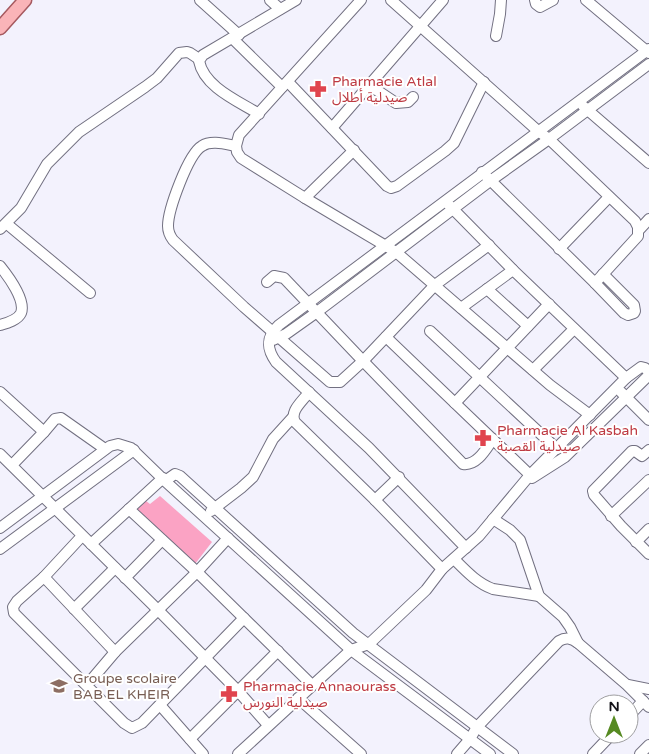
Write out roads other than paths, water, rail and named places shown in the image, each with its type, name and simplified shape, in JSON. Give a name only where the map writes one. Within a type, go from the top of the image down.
[{"type":"main road","points":[[0,28],[25,0]]},
{"type":"street","points":[[200,0],[235,37],[332,128],[391,188],[397,186],[454,143],[484,82]]},
{"type":"street","points":[[270,0],[280,9]]},
{"type":"street","points":[[199,59],[296,0]]},
{"type":"street","points":[[361,0],[239,135],[236,146],[237,152],[241,158],[396,252],[533,370],[590,415]]},
{"type":"street","points":[[391,0],[549,139],[635,221],[639,230]]},
{"type":"street","points":[[332,128],[443,0]]},
{"type":"street","points":[[496,36],[501,0]]},
{"type":"street","points":[[534,0],[540,7],[553,0]]},
{"type":"street","points":[[466,548],[369,448],[272,356],[268,346],[279,325],[482,172],[648,51],[586,0]]},
{"type":"street","points":[[90,292],[3,227],[21,208],[47,164],[79,132],[157,78],[179,53],[190,52],[199,59],[200,67],[214,84],[258,114]]},
{"type":"street","points":[[274,337],[317,312],[649,64]]},
{"type":"street","points":[[369,85],[396,103],[408,102],[413,97]]},
{"type":"street","points":[[578,101],[649,163]]},
{"type":"street","points":[[236,146],[216,143],[206,144],[196,149],[186,165],[171,210],[168,225],[169,233],[173,240],[274,337],[334,384],[343,380],[363,361],[435,285],[489,245]]},
{"type":"street","points":[[305,198],[354,150]]},
{"type":"street","points":[[482,172],[624,313],[628,315],[634,313],[634,305],[603,274]]},
{"type":"street","points":[[559,249],[609,197]]},
{"type":"street","points":[[445,200],[513,270],[626,378]]},
{"type":"street","points":[[595,283],[638,236],[639,230],[649,219]]},
{"type":"street","points":[[0,266],[18,294],[21,311],[20,315],[12,321],[0,325]]},
{"type":"street","points":[[461,308],[513,270]]},
{"type":"street","points":[[267,282],[274,276],[281,276],[463,464],[475,461],[494,439]]},
{"type":"street","points":[[487,289],[528,326]]},
{"type":"street","points":[[455,403],[549,304]]},
{"type":"street","points":[[533,370],[574,329]]},
{"type":"street","points":[[430,331],[557,449]]},
{"type":"street","points":[[386,337],[494,439],[527,478]]},
{"type":"street","points":[[238,754],[351,650],[369,644],[426,590],[442,569],[479,536],[527,478],[626,378],[641,367],[649,373],[627,397],[561,460],[542,473],[527,478]]},
{"type":"street","points":[[616,388],[649,420]]},
{"type":"street","points":[[0,392],[44,432]]},
{"type":"street","points":[[205,517],[214,507],[241,488],[253,476],[273,439],[309,392]]},
{"type":"street","points":[[292,416],[295,422],[442,569]]},
{"type":"street","points":[[12,465],[55,419],[61,418],[105,449]]},
{"type":"street","points":[[0,528],[105,449],[118,444],[126,446],[134,450],[164,480],[351,650],[490,754]]},
{"type":"street","points":[[0,549],[134,450]]},
{"type":"street","points":[[647,456],[637,451],[632,451],[594,490],[594,495],[611,516],[649,554]]},
{"type":"street","points":[[0,454],[158,610],[238,691],[268,725]]},
{"type":"street","points":[[91,544],[164,480],[178,475],[353,633],[512,754]]},
{"type":"street","points":[[375,500],[399,478]]},
{"type":"street","points":[[611,516],[649,480]]},
{"type":"street","points":[[130,509],[312,685]]},
{"type":"street","points":[[494,519],[520,540],[539,596],[567,622],[578,643]]},
{"type":"street","points":[[636,542],[649,529]]},
{"type":"street","points":[[82,536],[17,601],[13,607],[14,613],[35,636],[131,728],[142,723],[244,618]]},
{"type":"street","points":[[87,685],[114,652],[197,572],[228,538]]},
{"type":"street","points":[[125,578],[162,540]]},
{"type":"street","points":[[454,559],[469,574],[493,590],[539,596]]},
{"type":"street","points":[[74,609],[115,568]]},
{"type":"street","points":[[44,576],[114,652]]},
{"type":"street","points":[[457,754],[477,727],[558,642],[569,638],[578,643],[627,684],[646,704]]},
{"type":"street","points":[[190,739],[278,651]]},
{"type":"street","points":[[627,684],[649,689]]},
{"type":"street","points":[[298,698],[361,754]]},
{"type":"street","points":[[160,704],[203,754]]},
{"type":"street","points":[[593,754],[602,744]]},
{"type":"street","points":[[640,754],[649,745]]},
{"type":"place","name":"Pharmacie Atlal صيدلية أطلال","points":[[318,89]]},
{"type":"place","name":"Pharmacie Al Kasbah صيدلية القصبة","points":[[483,438]]},
{"type":"place","name":"Groupe scolaire BAB EL KHEIR","points":[[59,686]]},
{"type":"place","name":"Pharmacie Annaourass صيدلية النورس","points":[[229,694]]}]
